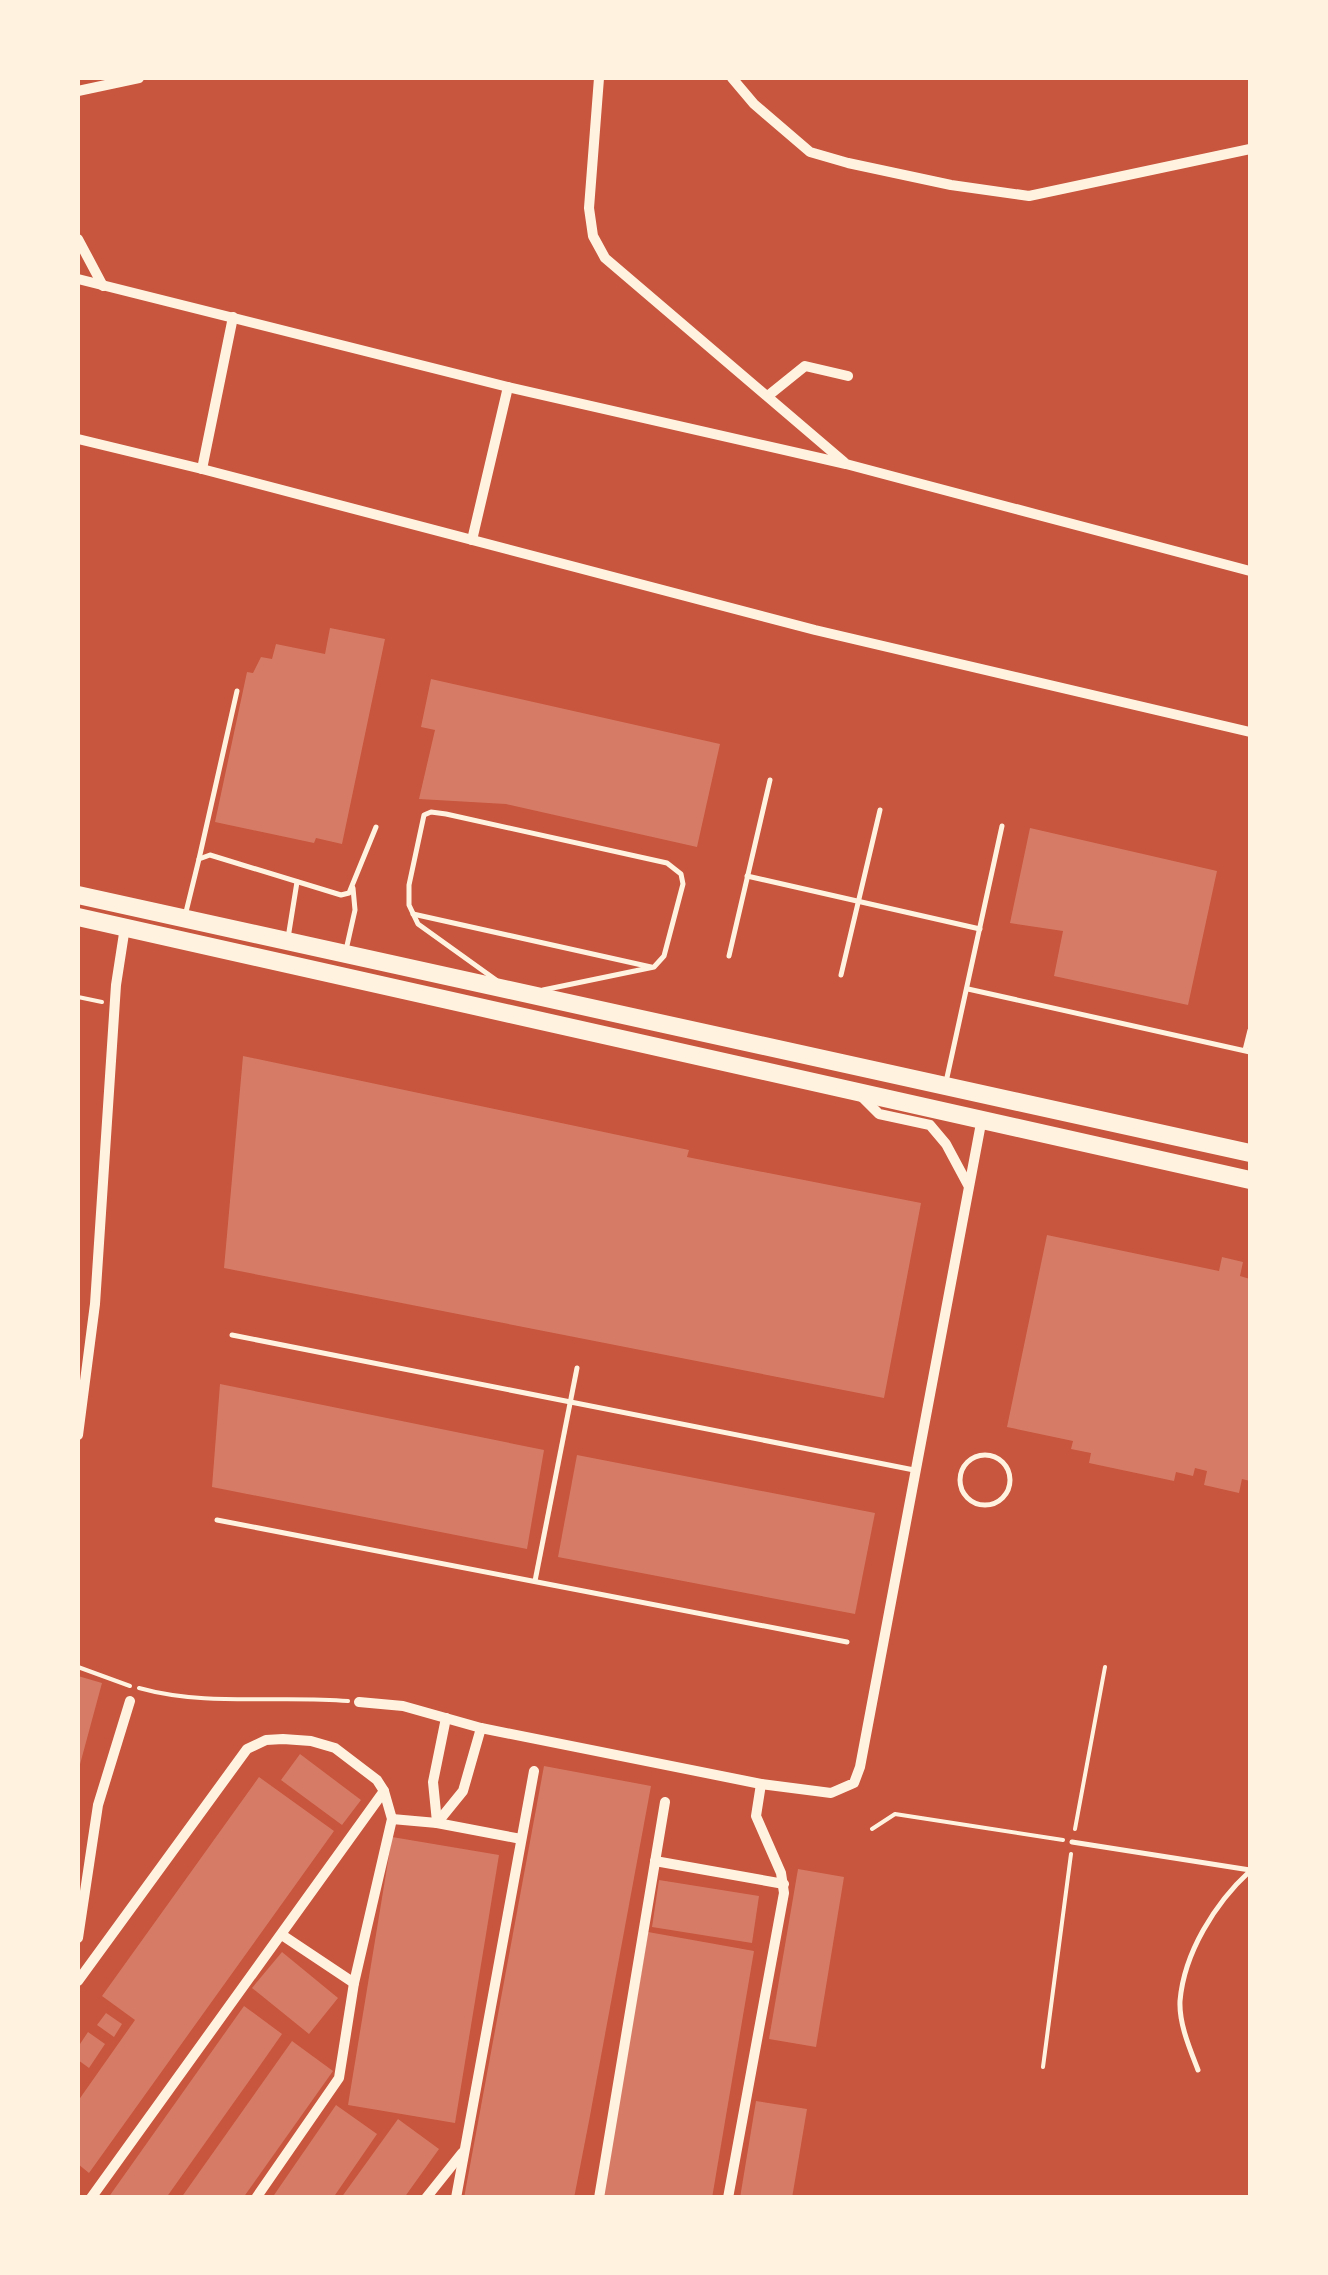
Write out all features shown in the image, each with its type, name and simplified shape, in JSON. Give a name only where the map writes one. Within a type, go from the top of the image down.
[{"type":"highway","points":[[78,895],[1250,1153]]},
{"type":"highway","points":[[78,917],[1250,1180]]},
{"type":"street","points":[[78,91],[139,78]]},
{"type":"street","points":[[599,78],[589,208],[593,236],[605,258],[846,464]]},
{"type":"street","points":[[732,78],[754,104],[810,152],[848,164],[951,185],[1030,196],[1250,149]]},
{"type":"street","points":[[78,240],[102,286]]},
{"type":"street","points":[[78,280],[508,387],[846,464],[1250,570]]},
{"type":"street","points":[[202,469],[233,317]]},
{"type":"street","points":[[769,395],[805,366],[848,376]]},
{"type":"street","points":[[472,540],[508,387]]},
{"type":"street","points":[[78,440],[815,630],[1250,732]]},
{"type":"street","points":[[78,1435],[96,1304],[125,927]]},
{"type":"street","points":[[855,1089],[878,1114],[930,1126],[946,1144],[968,1186]]},
{"type":"street","points":[[358,1702],[403,1706],[481,1728],[762,1784],[831,1793],[854,1782],[860,1768],[982,1117]]},
{"type":"street","points":[[78,1938],[98,1806],[130,1701]]},
{"type":"street","points":[[437,1823],[433,1782],[446,1718]]},
{"type":"street","points":[[437,1823],[463,1791],[481,1728]]},
{"type":"street","points":[[78,1982],[248,1749],[266,1740],[324,1744],[369,1771],[384,1791],[392,1819],[354,1983],[339,2078],[256,2198]]},
{"type":"street","points":[[456,2198],[534,1771]]},
{"type":"street","points":[[728,2198],[784,1884],[756,1816],[762,1784]]},
{"type":"street","points":[[91,2198],[384,1791]]},
{"type":"street","points":[[598,2198],[665,1802]]},
{"type":"street","points":[[392,1819],[521,1839]]},
{"type":"street","points":[[655,1861],[784,1884]]},
{"type":"street","points":[[282,1935],[354,1983]]},
{"type":"street","points":[[426,2198],[462,2152]]},
{"type":"lane","points":[[184,918],[237,691]]},
{"type":"lane","points":[[729,956],[770,780]]},
{"type":"lane","points":[[841,975],[880,810]]},
{"type":"lane","points":[[507,988],[418,924],[410,906],[409,886],[420,820],[431,812],[675,868],[683,884],[664,956],[654,967],[529,992]]},
{"type":"lane","points":[[945,1085],[1002,826]]},
{"type":"lane","points":[[346,953],[355,910],[353,888],[376,828]]},
{"type":"lane","points":[[199,859],[210,855],[341,896],[353,888]]},
{"type":"lane","points":[[748,876],[980,929]]},
{"type":"lane","points":[[287,940],[297,882]]},
{"type":"lane","points":[[414,914],[654,967]]},
{"type":"lane","points":[[968,989],[1248,1051],[1250,1030]]},
{"type":"lane","points":[[232,1335],[914,1470]]},
{"type":"lane","points":[[535,1582],[576,1368]]},
{"type":"lane","points":[[984,1454],[1000,1459],[1010,1473],[1009,1489],[991,1504],[975,1502],[963,1492],[961,1484],[960,1476],[968,1461],[984,1454]]},
{"type":"lane","points":[[216,1520],[846,1642]]},
{"type":"lane","points":[[1072,1842],[1250,1871]]},
{"type":"lane","points":[[1198,2070],[1186,2039],[1180,2002],[1199,1938],[1215,1911],[1250,1871]]},
{"type":"path","points":[[78,997],[116,1005]]},
{"type":"path","points":[[78,1667],[128,1686],[178,1697],[298,1697],[358,1702]]},
{"type":"path","points":[[1043,2067],[1072,1842],[1106,1667]]},
{"type":"path","points":[[872,1829],[895,1814],[1072,1842]]},
{"type":"building","points":[[330,628],[385,639],[342,844],[316,838],[314,843],[215,822],[247,672],[253,673],[261,657],[272,659],[276,644],[325,654]]},
{"type":"building","points":[[431,679],[720,744],[697,847],[506,804],[419,799],[435,730],[421,727]]},
{"type":"building","points":[[1030,828],[1217,871],[1188,1005],[1054,976],[1063,931],[1010,923]]},
{"type":"building","points":[[243,1056],[689,1150],[687,1157],[921,1203],[884,1398],[224,1268]]},
{"type":"building","points":[[1047,1235],[1219,1271],[1222,1257],[1243,1262],[1240,1276],[1250,1279],[1250,1481],[1242,1479],[1239,1493],[1204,1485],[1207,1471],[1195,1468],[1193,1476],[1176,1472],[1174,1481],[1089,1463],[1091,1453],[1071,1449],[1073,1441],[1007,1427]]},
{"type":"building","points":[[220,1384],[544,1450],[527,1549],[212,1487]]},
{"type":"building","points":[[577,1455],[875,1513],[855,1614],[558,1557]]},
{"type":"building","points":[[78,1676],[102,1683],[79,1768],[78,1767]]},
{"type":"building","points":[[300,1754],[361,1800],[342,1825],[281,1780]]},
{"type":"building","points":[[544,1766],[651,1786],[589,2121],[574,2198],[464,2198]]},
{"type":"building","points":[[259,1777],[334,1831],[89,2173],[78,2164],[78,2101],[135,2020],[102,1996]]},
{"type":"building","points":[[392,1837],[499,1855],[455,2123],[348,2105]]},
{"type":"building","points":[[798,1869],[844,1877],[816,2047],[769,2039]]},
{"type":"building","points":[[659,1880],[759,1896],[752,1943],[652,1927]]},
{"type":"building","points":[[648,1932],[754,1951],[712,2198],[603,2198]]},
{"type":"building","points":[[282,1952],[338,1998],[309,2034],[252,1988]]},
{"type":"building","points":[[244,2006],[282,2034],[254,2074],[166,2198],[108,2198]]},
{"type":"building","points":[[106,2013],[122,2024],[114,2037],[97,2025]]},
{"type":"building","points":[[88,2032],[105,2044],[89,2068],[78,2060],[78,2047]]},
{"type":"building","points":[[292,2041],[333,2071],[243,2198],[181,2198]]},
{"type":"building","points":[[756,2101],[807,2109],[792,2198],[740,2198]]},
{"type":"building","points":[[336,2105],[377,2134],[333,2198],[272,2198]]},
{"type":"building","points":[[398,2119],[439,2149],[404,2198],[341,2198]]}]
